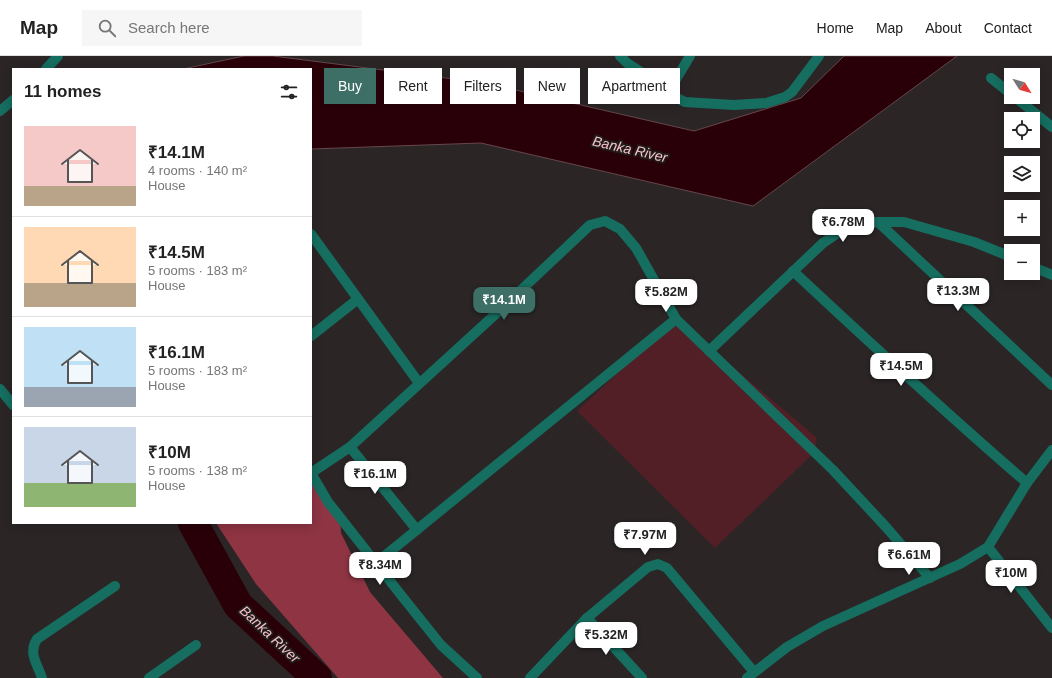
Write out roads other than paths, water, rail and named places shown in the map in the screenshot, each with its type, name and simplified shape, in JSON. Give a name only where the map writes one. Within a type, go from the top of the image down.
[{"type":"street","points":[[47,68],[58,56]]},
{"type":"street","points":[[620,56],[635,68]]},
{"type":"street","points":[[680,73],[690,56]]},
{"type":"street","points":[[680,100],[685,102],[734,105],[766,103],[785,97],[792,92],[819,56]]},
{"type":"street","points":[[991,78],[1004,88]]},
{"type":"street","points":[[0,111],[12,101]]},
{"type":"street","points":[[1024,104],[1052,127]]},
{"type":"street","points":[[312,472],[350,447],[499,311],[590,225],[605,221],[620,229],[636,248],[676,319],[833,470],[886,527],[930,578]]},
{"type":"street","points":[[878,222],[1052,385]]},
{"type":"street","points":[[709,352],[793,270],[823,243],[848,226],[878,222],[904,222],[974,242],[1004,254]]},
{"type":"street","points":[[312,235],[419,384]]},
{"type":"street","points":[[793,270],[892,364],[1027,483]]},
{"type":"street","points":[[1040,270],[1052,275]]},
{"type":"street","points":[[312,335],[358,299]]},
{"type":"street","points":[[376,563],[676,319]]},
{"type":"street","points":[[0,390],[12,403]]},
{"type":"street","points":[[350,447],[417,530]]},
{"type":"street","points":[[530,678],[587,618],[648,567],[658,564],[667,568],[750,675],[787,647],[824,626],[960,564],[988,547],[1027,483],[1052,450]]},
{"type":"street","points":[[312,475],[328,502],[441,645],[477,678]]},
{"type":"street","points":[[988,547],[1052,628]]},
{"type":"street","points":[[42,678],[33,653],[33,646],[37,639],[115,586]]},
{"type":"street","points":[[587,618],[642,678]]},
{"type":"street","points":[[149,678],[196,645]]},
{"type":"water","points":[[244,56],[273,56],[367,68],[324,68],[324,104],[376,104],[376,69],[384,70],[384,104],[442,104],[442,78],[450,79],[450,104],[516,104],[516,90],[524,92],[524,104],[576,104],[694,131],[801,98],[844,56],[957,56],[753,206],[481,143],[312,149],[312,68],[188,68]]},
{"type":"waterway","name":"Banka River","points":[[194,524],[238,605],[317,678]]}]
